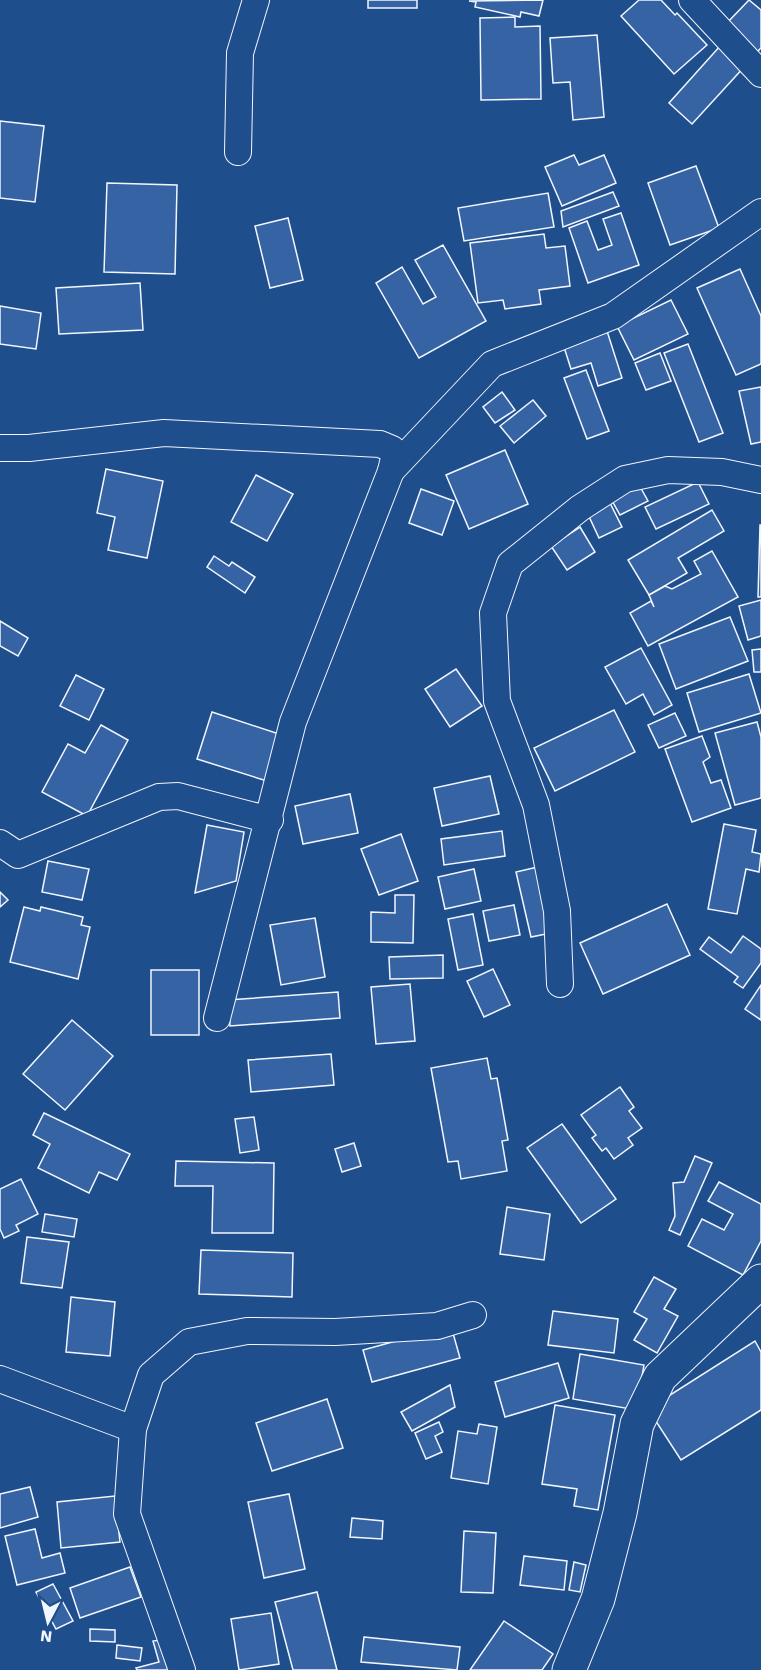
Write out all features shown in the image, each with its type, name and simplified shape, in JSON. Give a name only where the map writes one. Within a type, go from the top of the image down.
[{"type":"street","points":[[238,152],[240,53],[256,0]]},
{"type":"street","points":[[692,0],[761,74]]},
{"type":"street","points":[[391,471],[492,364],[613,316],[761,212]]},
{"type":"street","points":[[0,448],[29,448],[164,433],[380,444],[392,449],[394,458],[391,471],[293,722],[270,820],[217,1018]]},
{"type":"street","points":[[560,984],[557,910],[536,805],[497,701],[492,613],[510,564],[580,508],[626,479],[668,470],[722,472],[761,480]]},
{"type":"street","points":[[0,843],[18,855],[159,797],[178,796],[270,820]]},
{"type":"street","points":[[569,1670],[598,1599],[620,1513],[637,1424],[660,1377],[761,1281]]},
{"type":"street","points":[[183,1670],[127,1515],[133,1429],[151,1375],[189,1342],[247,1331],[335,1332],[437,1326],[473,1315]]},
{"type":"street","points":[[0,1379],[133,1429]]},
{"type":"building","points":[[368,0],[417,0],[417,8],[368,8]]},
{"type":"building","points":[[543,0],[539,16],[521,12],[520,17],[475,7],[476,2],[469,1]]},
{"type":"building","points":[[639,0],[661,0],[675,15],[677,13],[707,45],[674,74],[621,16]]},
{"type":"building","points":[[749,0],[761,10],[761,48],[756,53],[726,24]]},
{"type":"building","points":[[515,17],[515,27],[540,26],[541,99],[481,100],[480,18]]},
{"type":"building","points":[[597,35],[604,117],[573,120],[570,82],[553,83],[550,38]]},
{"type":"building","points":[[721,45],[745,66],[692,124],[669,103]]},
{"type":"building","points":[[0,121],[44,126],[35,202],[0,198]]},
{"type":"building","points":[[574,155],[579,165],[604,155],[616,183],[562,206],[545,167]]},
{"type":"building","points":[[696,166],[719,228],[670,245],[648,183]]},
{"type":"building","points":[[107,183],[177,185],[175,274],[104,272]]},
{"type":"building","points":[[613,192],[619,206],[563,227],[561,211]]},
{"type":"building","points":[[548,193],[554,227],[464,241],[458,208]]},
{"type":"building","points":[[621,213],[639,265],[588,283],[569,228],[587,221],[598,250],[612,245],[603,219]]},
{"type":"building","points":[[288,218],[303,280],[270,288],[255,226]]},
{"type":"building","points":[[544,234],[546,248],[565,246],[570,286],[539,290],[541,304],[505,309],[503,300],[478,303],[470,243]]},
{"type":"building","points":[[443,245],[486,321],[419,358],[376,283],[402,267],[423,304],[436,297],[415,260]]},
{"type":"building","points":[[740,269],[761,316],[761,364],[736,375],[697,288]]},
{"type":"building","points":[[140,283],[143,330],[59,334],[56,288]]},
{"type":"building","points":[[671,300],[688,334],[634,360],[617,326]]},
{"type":"building","points":[[0,306],[41,313],[36,349],[0,344]]},
{"type":"building","points":[[607,331],[622,378],[598,386],[591,363],[571,369],[563,344]]},
{"type":"building","points":[[688,344],[723,433],[699,442],[664,353]]},
{"type":"building","points":[[660,353],[671,381],[646,390],[635,363]]},
{"type":"building","points":[[586,370],[609,431],[587,439],[564,378]]},
{"type":"building","points":[[761,387],[761,442],[751,444],[739,391]]},
{"type":"building","points":[[502,392],[515,410],[495,423],[483,407]]},
{"type":"building","points":[[533,400],[546,416],[514,443],[500,426]]},
{"type":"building","points":[[505,450],[528,504],[469,529],[446,475]]},
{"type":"building","points":[[106,469],[163,481],[147,558],[108,550],[115,517],[97,513]]},
{"type":"building","points":[[256,475],[293,494],[267,541],[231,522]]},
{"type":"building","points":[[698,482],[709,504],[656,529],[645,507]]},
{"type":"building","points":[[638,483],[648,501],[620,515],[610,497]]},
{"type":"building","points":[[421,489],[454,501],[442,535],[409,523]]},
{"type":"building","points":[[608,499],[622,527],[599,538],[586,510]]},
{"type":"building","points":[[712,510],[724,531],[678,558],[687,573],[649,595],[628,560]]},
{"type":"building","points":[[760,525],[761,597],[758,597]]},
{"type":"building","points":[[580,527],[595,552],[567,570],[551,546]]},
{"type":"building","points":[[712,551],[738,597],[648,646],[630,613],[651,601],[654,607],[649,595],[665,586],[672,589],[701,574],[694,561]]},
{"type":"building","points":[[214,556],[229,566],[232,562],[255,577],[245,593],[207,567]]},
{"type":"building","points":[[761,600],[761,636],[748,640],[739,606]]},
{"type":"building","points":[[730,617],[748,661],[676,689],[659,644]]},
{"type":"building","points":[[0,621],[28,638],[18,656],[0,646]]},
{"type":"building","points":[[641,648],[672,705],[654,715],[643,694],[626,704],[605,667]]},
{"type":"building","points":[[761,649],[761,672],[754,672],[752,650]]},
{"type":"building","points":[[456,669],[482,706],[450,727],[425,689]]},
{"type":"building","points":[[749,674],[761,713],[699,732],[687,693]]},
{"type":"building","points":[[76,675],[104,689],[89,720],[60,706]]},
{"type":"building","points":[[614,710],[635,752],[555,791],[534,748]]},
{"type":"building","points":[[212,712],[282,735],[267,781],[197,759]]},
{"type":"building","points":[[675,713],[686,736],[659,748],[648,725]]},
{"type":"building","points":[[757,722],[761,737],[761,798],[735,805],[715,733]]},
{"type":"building","points":[[101,725],[128,740],[87,816],[42,792],[68,744],[85,753]]},
{"type":"building","points":[[702,736],[710,757],[703,762],[711,783],[721,780],[731,808],[692,822],[665,749]]},
{"type":"building","points":[[490,776],[499,814],[442,826],[434,788]]},
{"type":"building","points":[[350,794],[358,833],[303,844],[295,806]]},
{"type":"building","points":[[724,824],[756,830],[752,852],[761,854],[759,872],[746,869],[737,914],[708,909]]},
{"type":"building","points":[[207,825],[244,832],[236,881],[195,893]]},
{"type":"building","points":[[502,831],[505,856],[444,865],[441,839]]},
{"type":"building","points":[[401,834],[418,881],[379,895],[361,849]]},
{"type":"building","points":[[48,861],[89,869],[82,900],[42,892]]},
{"type":"building","points":[[542,866],[556,932],[531,937],[516,872]]},
{"type":"building","points":[[474,869],[481,901],[445,909],[438,877]]},
{"type":"building","points":[[0,892],[8,900],[0,907]]},
{"type":"building","points":[[395,895],[414,895],[413,943],[371,942],[371,912],[395,913]]},
{"type":"building","points":[[667,904],[690,955],[603,994],[580,943]]},
{"type":"building","points":[[514,905],[520,935],[489,941],[483,911]]},
{"type":"building","points":[[24,907],[40,911],[41,907],[83,917],[81,925],[90,927],[78,979],[10,962]]},
{"type":"building","points":[[473,914],[483,965],[458,970],[448,919]]},
{"type":"building","points":[[315,918],[325,977],[281,985],[270,925]]},
{"type":"building","points":[[743,936],[761,949],[761,963],[743,988],[734,982],[738,977],[700,949],[709,937],[731,953]]},
{"type":"building","points":[[443,955],[443,978],[390,979],[389,957]]},
{"type":"building","points":[[493,969],[510,1005],[484,1017],[467,981]]},
{"type":"building","points":[[151,970],[199,970],[199,1035],[151,1035]]},
{"type":"building","points":[[410,984],[415,1041],[376,1044],[371,987]]},
{"type":"building","points":[[761,985],[761,1020],[745,1009]]},
{"type":"building","points":[[338,992],[340,1018],[230,1026],[228,1000]]},
{"type":"building","points":[[72,1020],[113,1056],[65,1110],[23,1074]]},
{"type":"building","points":[[331,1054],[334,1085],[251,1092],[248,1060]]},
{"type":"building","points":[[487,1058],[491,1079],[497,1078],[508,1140],[502,1141],[507,1171],[461,1179],[458,1161],[448,1162],[431,1068]]},
{"type":"building","points":[[620,1087],[634,1107],[629,1111],[642,1128],[628,1138],[633,1145],[614,1159],[606,1148],[602,1151],[592,1138],[596,1135],[581,1115]]},
{"type":"building","points":[[44,1113],[130,1154],[117,1180],[99,1172],[89,1193],[38,1168],[50,1144],[33,1135]]},
{"type":"building","points":[[254,1117],[259,1150],[240,1153],[235,1119]]},
{"type":"building","points":[[562,1124],[616,1199],[581,1223],[527,1148]]},
{"type":"building","points":[[354,1143],[361,1166],[342,1172],[335,1149]]},
{"type":"building","points":[[695,1156],[712,1163],[680,1235],[669,1230],[675,1216],[673,1183],[684,1182]]},
{"type":"building","points":[[176,1161],[274,1163],[273,1233],[212,1233],[213,1186],[175,1186]]},
{"type":"building","points":[[21,1179],[38,1214],[16,1225],[19,1231],[4,1238],[0,1229],[0,1189]]},
{"type":"building","points":[[719,1182],[761,1204],[761,1241],[743,1275],[688,1246],[702,1219],[724,1230],[733,1214],[708,1201]]},
{"type":"building","points":[[507,1207],[550,1214],[544,1260],[500,1254]]},
{"type":"building","points":[[45,1214],[77,1219],[74,1237],[42,1232]]},
{"type":"building","points":[[27,1237],[69,1242],[62,1288],[21,1283]]},
{"type":"building","points":[[201,1250],[293,1253],[292,1297],[199,1294]]},
{"type":"building","points":[[654,1277],[676,1289],[664,1309],[678,1316],[657,1353],[634,1340],[647,1319],[634,1312]]},
{"type":"building","points":[[71,1297],[115,1302],[110,1356],[66,1352]]},
{"type":"building","points":[[553,1311],[618,1319],[614,1353],[548,1345]]},
{"type":"building","points":[[451,1326],[460,1358],[372,1382],[363,1350]]},
{"type":"building","points":[[755,1341],[761,1352],[761,1410],[681,1460],[648,1409]]},
{"type":"building","points":[[580,1354],[644,1365],[636,1410],[573,1399]]},
{"type":"building","points":[[558,1363],[569,1398],[505,1417],[495,1382]]},
{"type":"building","points":[[450,1385],[455,1407],[412,1431],[401,1412]]},
{"type":"building","points":[[327,1399],[343,1448],[272,1471],[256,1423]]},
{"type":"building","points":[[555,1405],[615,1415],[598,1510],[574,1506],[577,1489],[542,1484]]},
{"type":"building","points":[[439,1422],[443,1432],[435,1436],[442,1452],[426,1459],[415,1433]]},
{"type":"building","points":[[479,1424],[497,1427],[488,1484],[451,1478],[458,1431],[477,1434]]},
{"type":"building","points":[[30,1487],[38,1517],[0,1528],[0,1494]]},
{"type":"building","points":[[289,1494],[305,1569],[264,1578],[248,1502]]},
{"type":"building","points":[[115,1496],[120,1542],[61,1548],[57,1502]]},
{"type":"building","points":[[352,1518],[383,1521],[382,1539],[350,1537]]},
{"type":"building","points":[[35,1529],[42,1558],[60,1553],[65,1573],[17,1585],[5,1536]]},
{"type":"building","points":[[464,1531],[496,1533],[493,1593],[461,1592]]},
{"type":"building","points":[[524,1556],[567,1561],[564,1590],[520,1585]]},
{"type":"building","points":[[574,1562],[586,1565],[580,1592],[569,1590]]},
{"type":"building","points":[[130,1567],[141,1597],[80,1618],[70,1588]]},
{"type":"building","points":[[53,1584],[73,1621],[56,1629],[36,1592]]},
{"type":"building","points":[[317,1592],[337,1670],[293,1670],[275,1602]]},
{"type":"building","points":[[271,1613],[279,1664],[239,1670],[231,1619]]},
{"type":"building","points":[[504,1621],[553,1654],[542,1670],[470,1670]]},
{"type":"building","points":[[90,1629],[115,1630],[115,1642],[90,1641]]},
{"type":"building","points":[[364,1637],[460,1647],[457,1670],[361,1662]]},
{"type":"building","points":[[160,1640],[168,1670],[137,1670],[136,1668],[159,1662],[153,1641]]},
{"type":"building","points":[[117,1645],[142,1648],[140,1661],[116,1658]]}]
